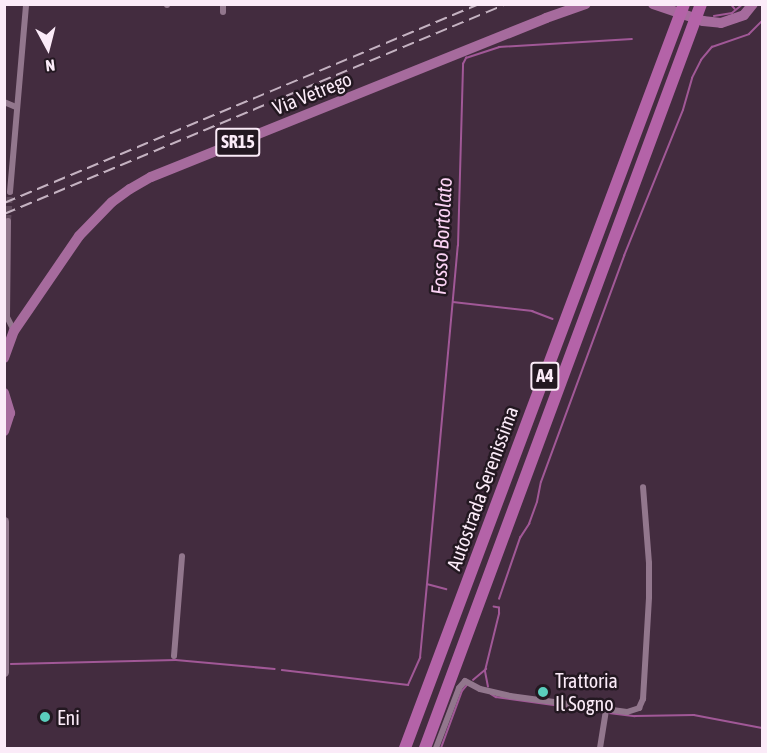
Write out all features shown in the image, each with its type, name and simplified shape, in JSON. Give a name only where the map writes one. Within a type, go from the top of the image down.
[{"type":"highway","name":"Autostrada Serenissima","points":[[425,748],[701,4]]},
{"type":"highway","name":"Autostrada Serenissima","points":[[405,748],[674,6]]},
{"type":"main road","name":"Via Vetrego","points":[[546,18],[571,4]]},
{"type":"main road","name":"Via Vetrego","points":[[4,358],[14,331],[79,236],[112,202],[130,189],[151,177],[586,4]]},
{"type":"main road","points":[[653,4],[674,6],[703,21],[728,22],[744,15],[753,4]]},
{"type":"main road","points":[[4,393],[10,413],[6,427]]},
{"type":"main road","points":[[4,521],[4,672]]},
{"type":"street","points":[[10,192],[26,4]]},
{"type":"street","points":[[4,102],[16,106]]},
{"type":"street","points":[[8,221],[6,317],[14,331]]},
{"type":"street","points":[[436,748],[461,684],[468,682],[510,696],[605,712],[633,711],[639,708],[643,699],[650,575],[643,487]]},
{"type":"street","points":[[174,656],[183,556]]},
{"type":"street","points":[[600,748],[605,712]]},
{"type":"waterway","points":[[731,4],[735,9]]},
{"type":"waterway","points":[[714,16],[732,13],[743,4]]},
{"type":"waterway","name":"Fosso Bortolato","points":[[499,599],[520,538],[529,524],[541,482],[624,256],[683,110],[692,78],[701,60],[712,47],[749,34],[762,21]]},
{"type":"waterway","name":"Fosso Bortolato","points":[[427,584],[458,246],[463,64],[466,58],[499,47],[632,39]]},
{"type":"waterway","points":[[453,302],[532,311],[553,319]]},
{"type":"waterway","points":[[282,670],[408,685],[420,658],[427,584],[446,589]]},
{"type":"waterway","points":[[488,687],[485,671],[499,614],[499,608],[494,607]]},
{"type":"waterway","points":[[11,664],[176,660],[275,669]]},
{"type":"waterway","points":[[473,680],[486,669]]},
{"type":"waterway","points":[[441,748],[462,691],[467,685]]},
{"type":"waterway","points":[[491,694],[496,697],[604,712]]},
{"type":"waterway","points":[[609,713],[635,716],[694,715],[762,728]]},
{"type":"tunnel","points":[[8,221],[10,192]]},
{"type":"railway","points":[[4,203],[479,4]]},
{"type":"railway","points":[[4,214],[506,4]]},
{"type":"place","name":"Trattoria Il Sogno","points":[[543,692]]},
{"type":"place","name":"Eni","points":[[45,717]]}]
